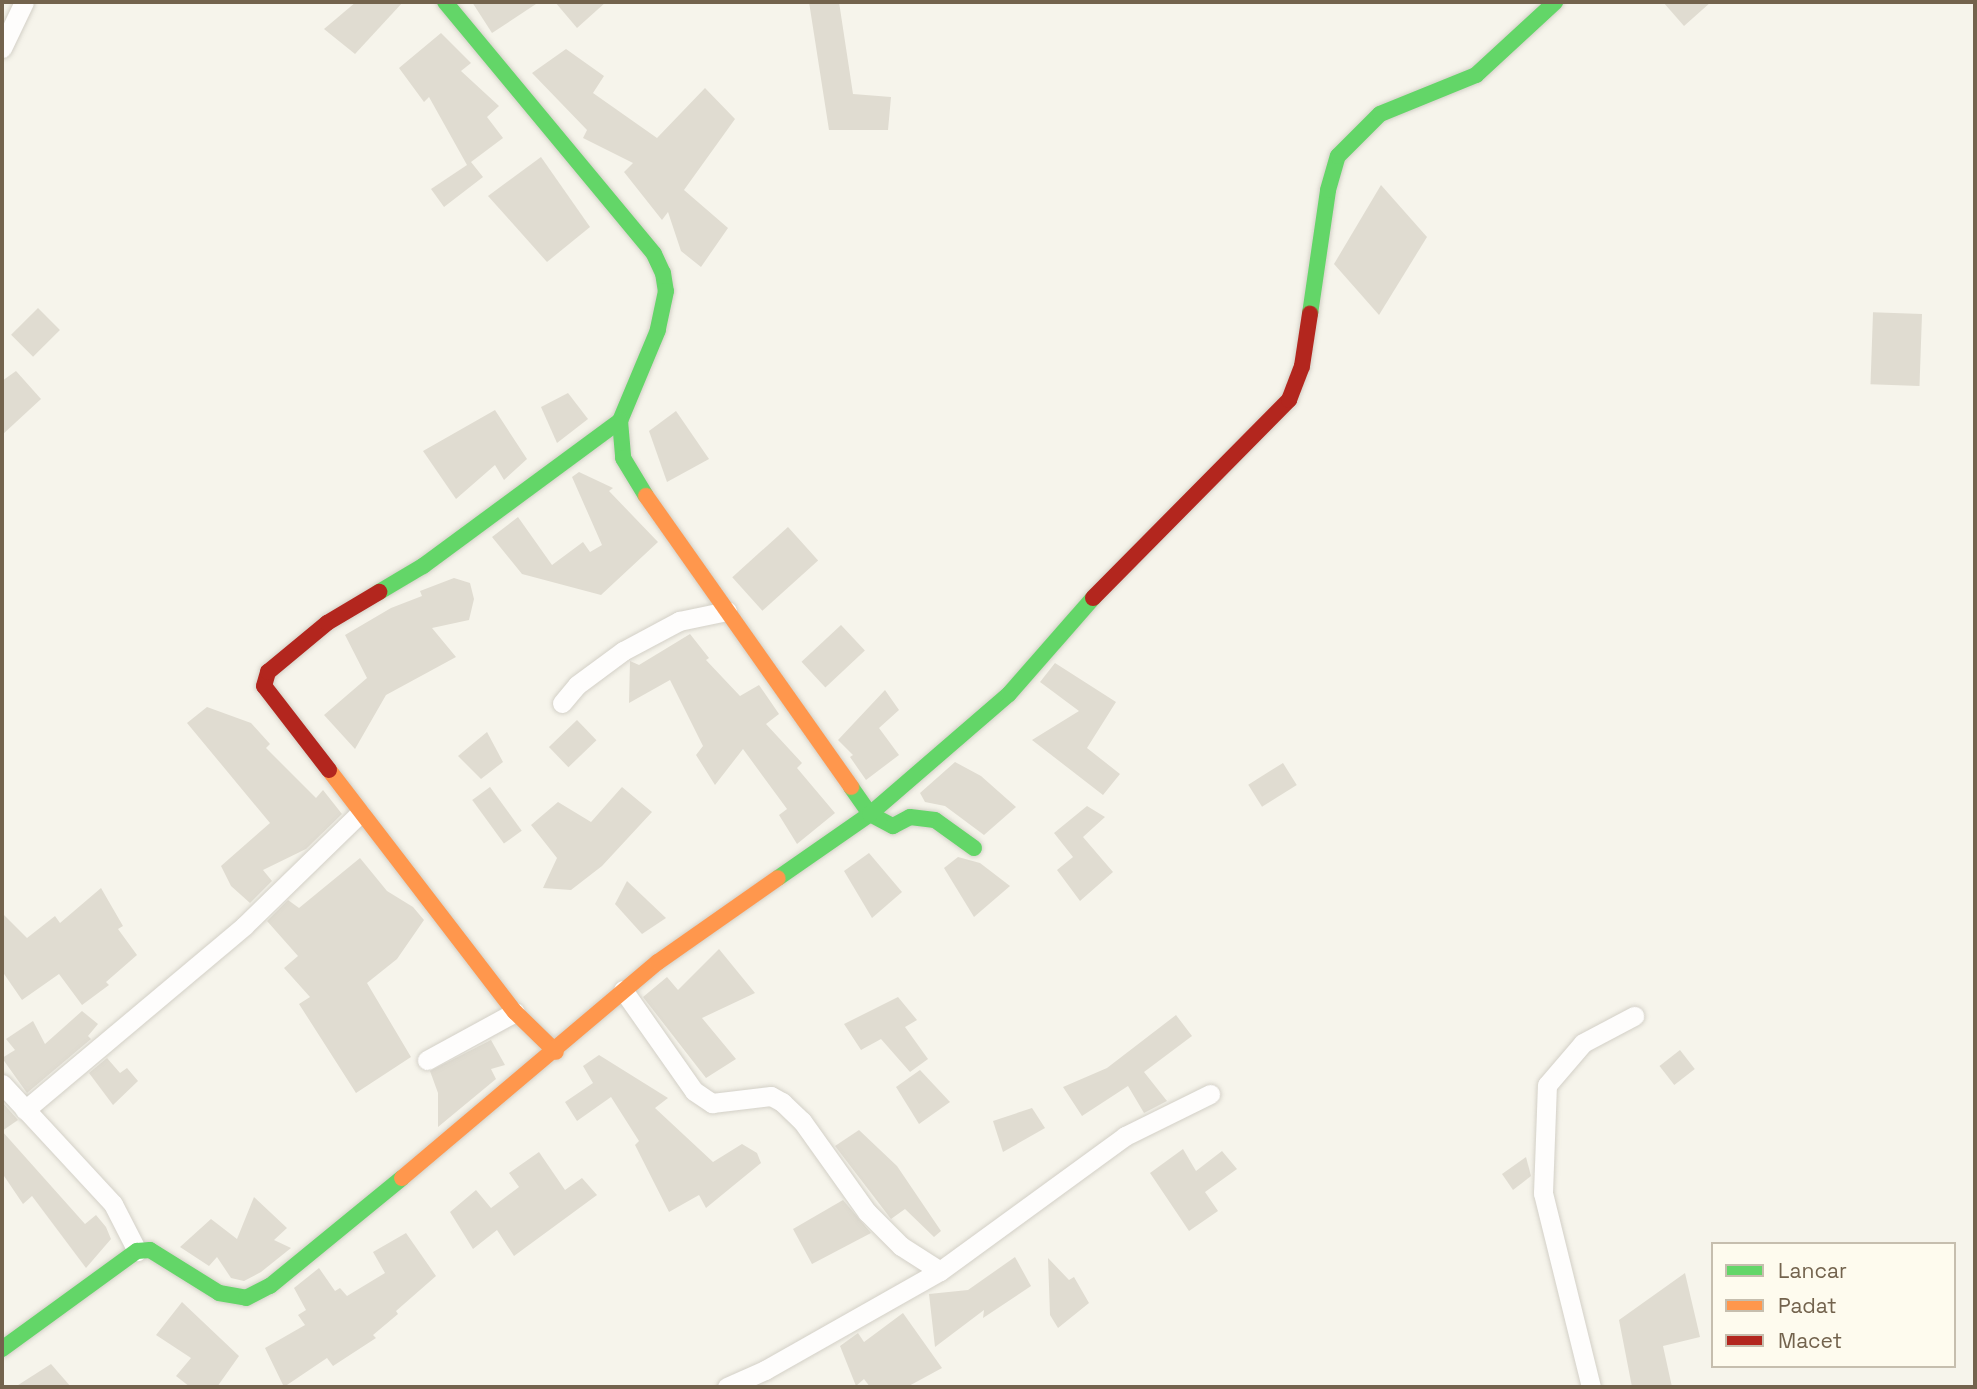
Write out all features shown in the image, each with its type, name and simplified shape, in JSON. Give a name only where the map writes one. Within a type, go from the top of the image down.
[{"type":"street","points":[[2,48],[24,2]]},
{"type":"street","points":[[445,2],[622,215],[663,273],[666,291],[658,330],[620,421],[623,458],[633,478],[870,814],[894,826],[909,817],[935,820],[974,848]]},
{"type":"street","points":[[2,1349],[137,1251],[150,1250],[219,1293],[246,1298],[271,1286],[556,1052],[623,990],[870,814],[1009,694],[1056,635],[1289,400],[1302,366],[1328,190],[1338,156],[1389,109],[1476,75],[1555,2]]},
{"type":"street","points":[[556,1052],[515,1012],[267,694],[268,672],[327,623],[423,566],[620,421]]},
{"type":"street","points":[[562,703],[578,685],[623,651],[679,621],[727,611]]},
{"type":"street","points":[[25,1110],[244,926],[359,813]]},
{"type":"street","points":[[623,990],[694,1091],[712,1102],[771,1096],[782,1102],[802,1121],[867,1212],[901,1246],[940,1271]]},
{"type":"street","points":[[427,1060],[515,1012]]},
{"type":"street","points":[[1591,1387],[1543,1193],[1547,1085],[1584,1043],[1634,1016]]},
{"type":"street","points":[[2,1084],[113,1204],[137,1251]]},
{"type":"street","points":[[727,1387],[765,1370],[940,1271],[1125,1136],[1210,1094]]},
{"type":"building","points":[[356,2],[403,2],[355,54],[324,29]]},
{"type":"building","points":[[472,2],[539,2],[492,33]]},
{"type":"building","points":[[555,2],[606,2],[577,28]]},
{"type":"building","points":[[809,2],[839,2],[853,94],[891,97],[888,130],[829,130]]},
{"type":"building","points":[[1663,2],[1711,2],[1684,26]]},
{"type":"building","points":[[441,33],[471,63],[461,71],[499,106],[487,117],[503,138],[471,162],[483,177],[444,207],[431,189],[467,165],[429,97],[424,102],[399,68]]},
{"type":"building","points":[[566,49],[604,76],[593,93],[657,138],[705,88],[735,119],[684,190],[728,228],[701,267],[681,251],[668,212],[662,220],[624,172],[633,163],[583,138],[587,130],[532,73]]},
{"type":"building","points":[[541,157],[590,227],[547,262],[488,196]]},
{"type":"building","points":[[1381,185],[1427,237],[1379,315],[1334,264]]},
{"type":"building","points":[[38,308],[60,330],[33,357],[11,335]]},
{"type":"building","points":[[1873,312],[1922,314],[1919,386],[1871,384]]},
{"type":"building","points":[[16,371],[41,399],[2,435],[2,381]]},
{"type":"building","points":[[568,393],[588,419],[557,443],[541,407]]},
{"type":"building","points":[[495,410],[527,459],[504,480],[495,465],[456,499],[423,451]]},
{"type":"building","points":[[676,411],[709,459],[667,482],[649,431]]},
{"type":"building","points":[[579,472],[613,488],[609,491],[658,542],[601,595],[522,574],[492,537],[518,517],[552,565],[583,542],[590,552],[602,545],[572,477]]},
{"type":"building","points":[[788,527],[818,560],[762,611],[732,577]]},
{"type":"building","points":[[454,578],[470,583],[474,599],[469,620],[432,628],[456,657],[386,695],[355,749],[324,715],[367,678],[345,635],[391,608],[422,596],[420,591]]},
{"type":"building","points":[[841,625],[865,651],[825,687],[802,662]]},
{"type":"building","points":[[690,634],[709,658],[706,660],[740,696],[759,685],[779,714],[766,724],[802,763],[797,768],[835,813],[797,844],[779,815],[787,809],[743,749],[715,785],[696,755],[703,746],[670,680],[629,703],[630,661],[639,665]]},
{"type":"building","points":[[1055,663],[1116,702],[1087,748],[1120,774],[1103,795],[1032,740],[1079,711],[1040,682]]},
{"type":"building","points":[[885,690],[899,710],[879,728],[899,755],[866,780],[850,757],[853,755],[838,740]]},
{"type":"building","points":[[207,707],[251,723],[270,744],[266,748],[316,798],[323,790],[342,814],[306,849],[263,870],[272,881],[250,903],[231,886],[221,866],[270,823],[187,723]]},
{"type":"building","points":[[577,720],[596,740],[568,767],[549,747]]},
{"type":"building","points":[[487,732],[503,762],[481,779],[458,756]]},
{"type":"building","points":[[955,762],[981,776],[1016,807],[984,835],[945,806],[925,802],[920,793]]},
{"type":"building","points":[[1283,763],[1297,785],[1262,807],[1248,785]]},
{"type":"building","points":[[490,787],[522,831],[504,844],[472,800]]},
{"type":"building","points":[[622,787],[652,812],[602,866],[571,890],[543,888],[557,858],[531,825],[558,802],[591,822]]},
{"type":"building","points":[[1087,806],[1105,817],[1083,837],[1113,872],[1080,901],[1057,870],[1073,857],[1054,833]]},
{"type":"building","points":[[869,853],[902,892],[872,918],[844,871]]},
{"type":"building","points":[[958,857],[980,863],[1010,886],[974,917],[944,868]]},
{"type":"building","points":[[360,858],[387,891],[413,907],[424,920],[397,959],[367,983],[411,1057],[356,1093],[299,1004],[310,997],[284,968],[298,956],[267,921],[288,900],[299,908]]},
{"type":"building","points":[[627,881],[666,918],[642,934],[615,904]]},
{"type":"building","points":[[101,888],[123,926],[118,929],[137,955],[106,982],[109,985],[82,1005],[59,974],[22,1000],[2,971],[2,913],[27,938],[55,916],[60,923]]},
{"type":"building","points":[[719,949],[755,993],[702,1018],[736,1059],[706,1078],[643,997],[667,977],[678,990]]},
{"type":"building","points":[[898,997],[917,1020],[905,1027],[928,1059],[910,1072],[881,1039],[861,1050],[844,1024]]},
{"type":"building","points":[[82,1011],[98,1024],[88,1036],[91,1039],[27,1093],[2,1058],[15,1050],[6,1039],[33,1021],[45,1044]]},
{"type":"building","points":[[1176,1015],[1192,1036],[1144,1072],[1167,1101],[1144,1113],[1128,1086],[1082,1116],[1063,1087],[1107,1068]]},
{"type":"building","points":[[491,1040],[505,1065],[491,1069],[496,1079],[438,1127],[438,1093],[430,1071]]},
{"type":"building","points":[[1680,1050],[1695,1069],[1674,1085],[1660,1066]]},
{"type":"building","points":[[599,1055],[668,1098],[655,1108],[713,1162],[742,1144],[757,1153],[761,1163],[706,1208],[699,1195],[669,1212],[635,1145],[639,1141],[611,1097],[577,1121],[565,1102],[593,1083],[583,1066]]},
{"type":"building","points":[[107,1058],[120,1073],[127,1068],[138,1081],[113,1105],[89,1073]]},
{"type":"building","points":[[920,1070],[950,1102],[919,1124],[896,1087]]},
{"type":"building","points":[[2,1102],[18,1120],[2,1131]]},
{"type":"building","points":[[1032,1108],[1045,1128],[1003,1152],[993,1121]]},
{"type":"building","points":[[859,1130],[897,1166],[941,1231],[934,1237],[905,1209],[891,1219],[835,1146]]},
{"type":"building","points":[[2,1131],[85,1224],[96,1215],[106,1227],[111,1239],[86,1268],[32,1196],[23,1204],[2,1173]]},
{"type":"building","points":[[1183,1149],[1196,1171],[1222,1151],[1237,1169],[1205,1192],[1218,1211],[1189,1231],[1150,1173]]},
{"type":"building","points":[[539,1152],[565,1190],[582,1178],[597,1195],[514,1256],[497,1230],[473,1249],[450,1212],[476,1190],[491,1208],[519,1187],[509,1173]]},
{"type":"building","points":[[1526,1157],[1531,1176],[1513,1190],[1502,1174]]},
{"type":"building","points":[[254,1197],[287,1228],[274,1240],[291,1248],[261,1272],[244,1281],[231,1278],[217,1257],[209,1266],[180,1247],[211,1219],[237,1239]]},
{"type":"building","points":[[843,1200],[871,1233],[812,1264],[793,1229]]},
{"type":"building","points":[[406,1233],[436,1276],[396,1311],[398,1314],[373,1335],[376,1338],[333,1366],[327,1358],[284,1387],[265,1348],[305,1325],[298,1315],[306,1310],[294,1288],[319,1268],[335,1291],[340,1288],[347,1296],[385,1273],[373,1252]]},
{"type":"building","points":[[1015,1257],[1031,1286],[983,1318],[984,1310],[935,1347],[929,1294],[968,1290]]},
{"type":"building","points":[[1048,1258],[1069,1280],[1074,1277],[1089,1303],[1058,1328],[1050,1315]]},
{"type":"building","points":[[1685,1273],[1700,1337],[1663,1346],[1672,1387],[1632,1387],[1619,1320]]},
{"type":"building","points":[[182,1302],[239,1356],[217,1387],[190,1387],[176,1376],[191,1358],[156,1335]]},
{"type":"building","points":[[903,1313],[942,1368],[907,1387],[870,1387],[864,1379],[856,1386],[840,1346],[858,1333],[864,1342]]},
{"type":"building","points":[[51,1364],[71,1387],[15,1387]]},
{"type":"traffic: fast","points":[[445,2],[654,254],[663,273],[666,291],[658,330],[620,421],[623,458],[646,496]]},
{"type":"traffic: fast","points":[[1310,314],[1328,190],[1338,156],[1380,114],[1476,75],[1555,2]]},
{"type":"traffic: fast","points":[[379,592],[423,566],[620,421]]},
{"type":"traffic: fast","points":[[778,878],[870,814],[1009,694],[1093,598]]},
{"type":"traffic: fast","points":[[851,787],[870,814],[893,826],[910,817],[935,820],[974,848]]},
{"type":"traffic: fast","points":[[2,1349],[137,1251],[150,1250],[219,1293],[246,1298],[270,1286],[402,1178]]},
{"type":"traffic: slow","points":[[646,496],[851,787]]},
{"type":"traffic: slow","points":[[329,770],[515,1012],[556,1052]]},
{"type":"traffic: slow","points":[[402,1178],[658,962],[778,878]]},
{"type":"traffic: jam","points":[[1093,598],[1289,400],[1302,366],[1310,314]]},
{"type":"traffic: jam","points":[[329,770],[264,686],[268,672],[327,623],[379,592]]}]
